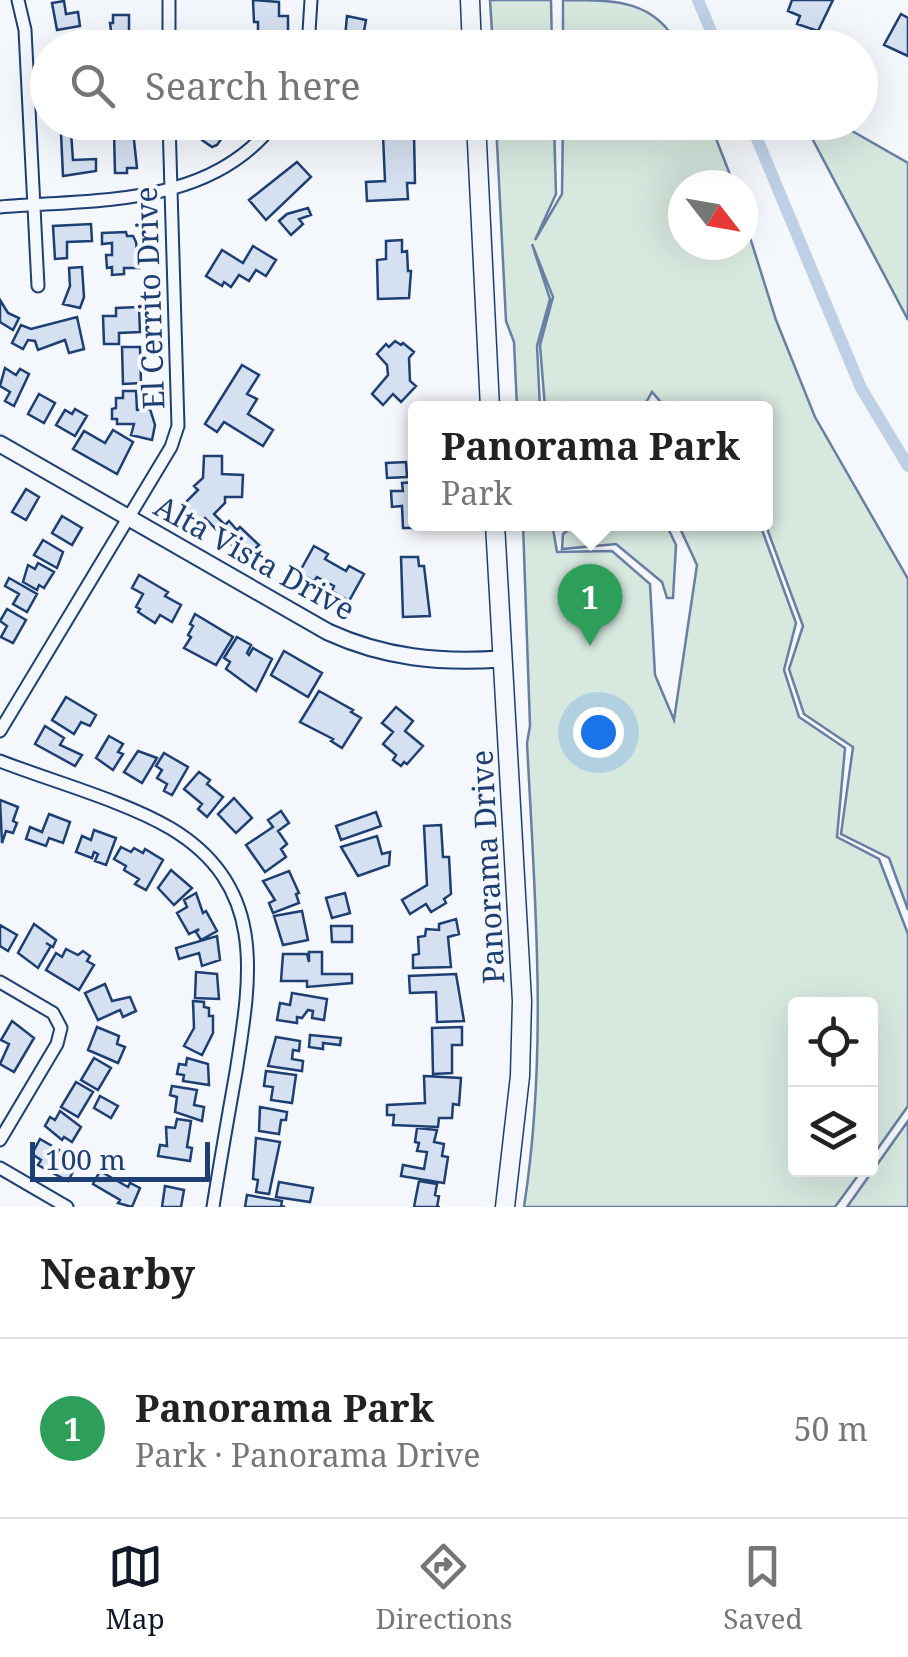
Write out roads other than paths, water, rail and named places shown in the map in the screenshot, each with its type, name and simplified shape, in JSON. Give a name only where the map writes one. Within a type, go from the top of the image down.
[{"type":"main road","points":[[470,0],[471,30]]},
{"type":"main road","points":[[477,140],[490,401]]},
{"type":"main road","name":"Panorama Drive","points":[[495,531],[522,1001],[520,1076],[504,1207]]},
{"type":"street","points":[[18,0],[25,30],[30,127]]},
{"type":"street","points":[[169,0],[169,30]]},
{"type":"street","points":[[309,30],[311,0]]},
{"type":"street","points":[[31,140],[38,286]]},
{"type":"street","name":"El Cerrito Drive","points":[[0,732],[171,447],[178,426],[169,140]]},
{"type":"street","points":[[0,207],[169,191],[191,185],[231,164],[259,140]]},
{"type":"street","name":"Alta Vista Drive","points":[[0,444],[354,644],[404,658],[433,661],[501,659]]},
{"type":"street","points":[[0,761],[163,824],[206,856],[230,891],[246,931],[250,977],[213,1207]]},
{"type":"street","points":[[0,982],[52,1012],[61,1028],[58,1044],[0,1140]]},
{"type":"street","points":[[0,1168],[68,1207]]},
{"type":"waterway","points":[[698,0],[710,30]]},
{"type":"waterway","points":[[758,140],[861,388],[908,466]]},
{"type":"place","name":"Panorama Park","points":[[590,646]]}]
